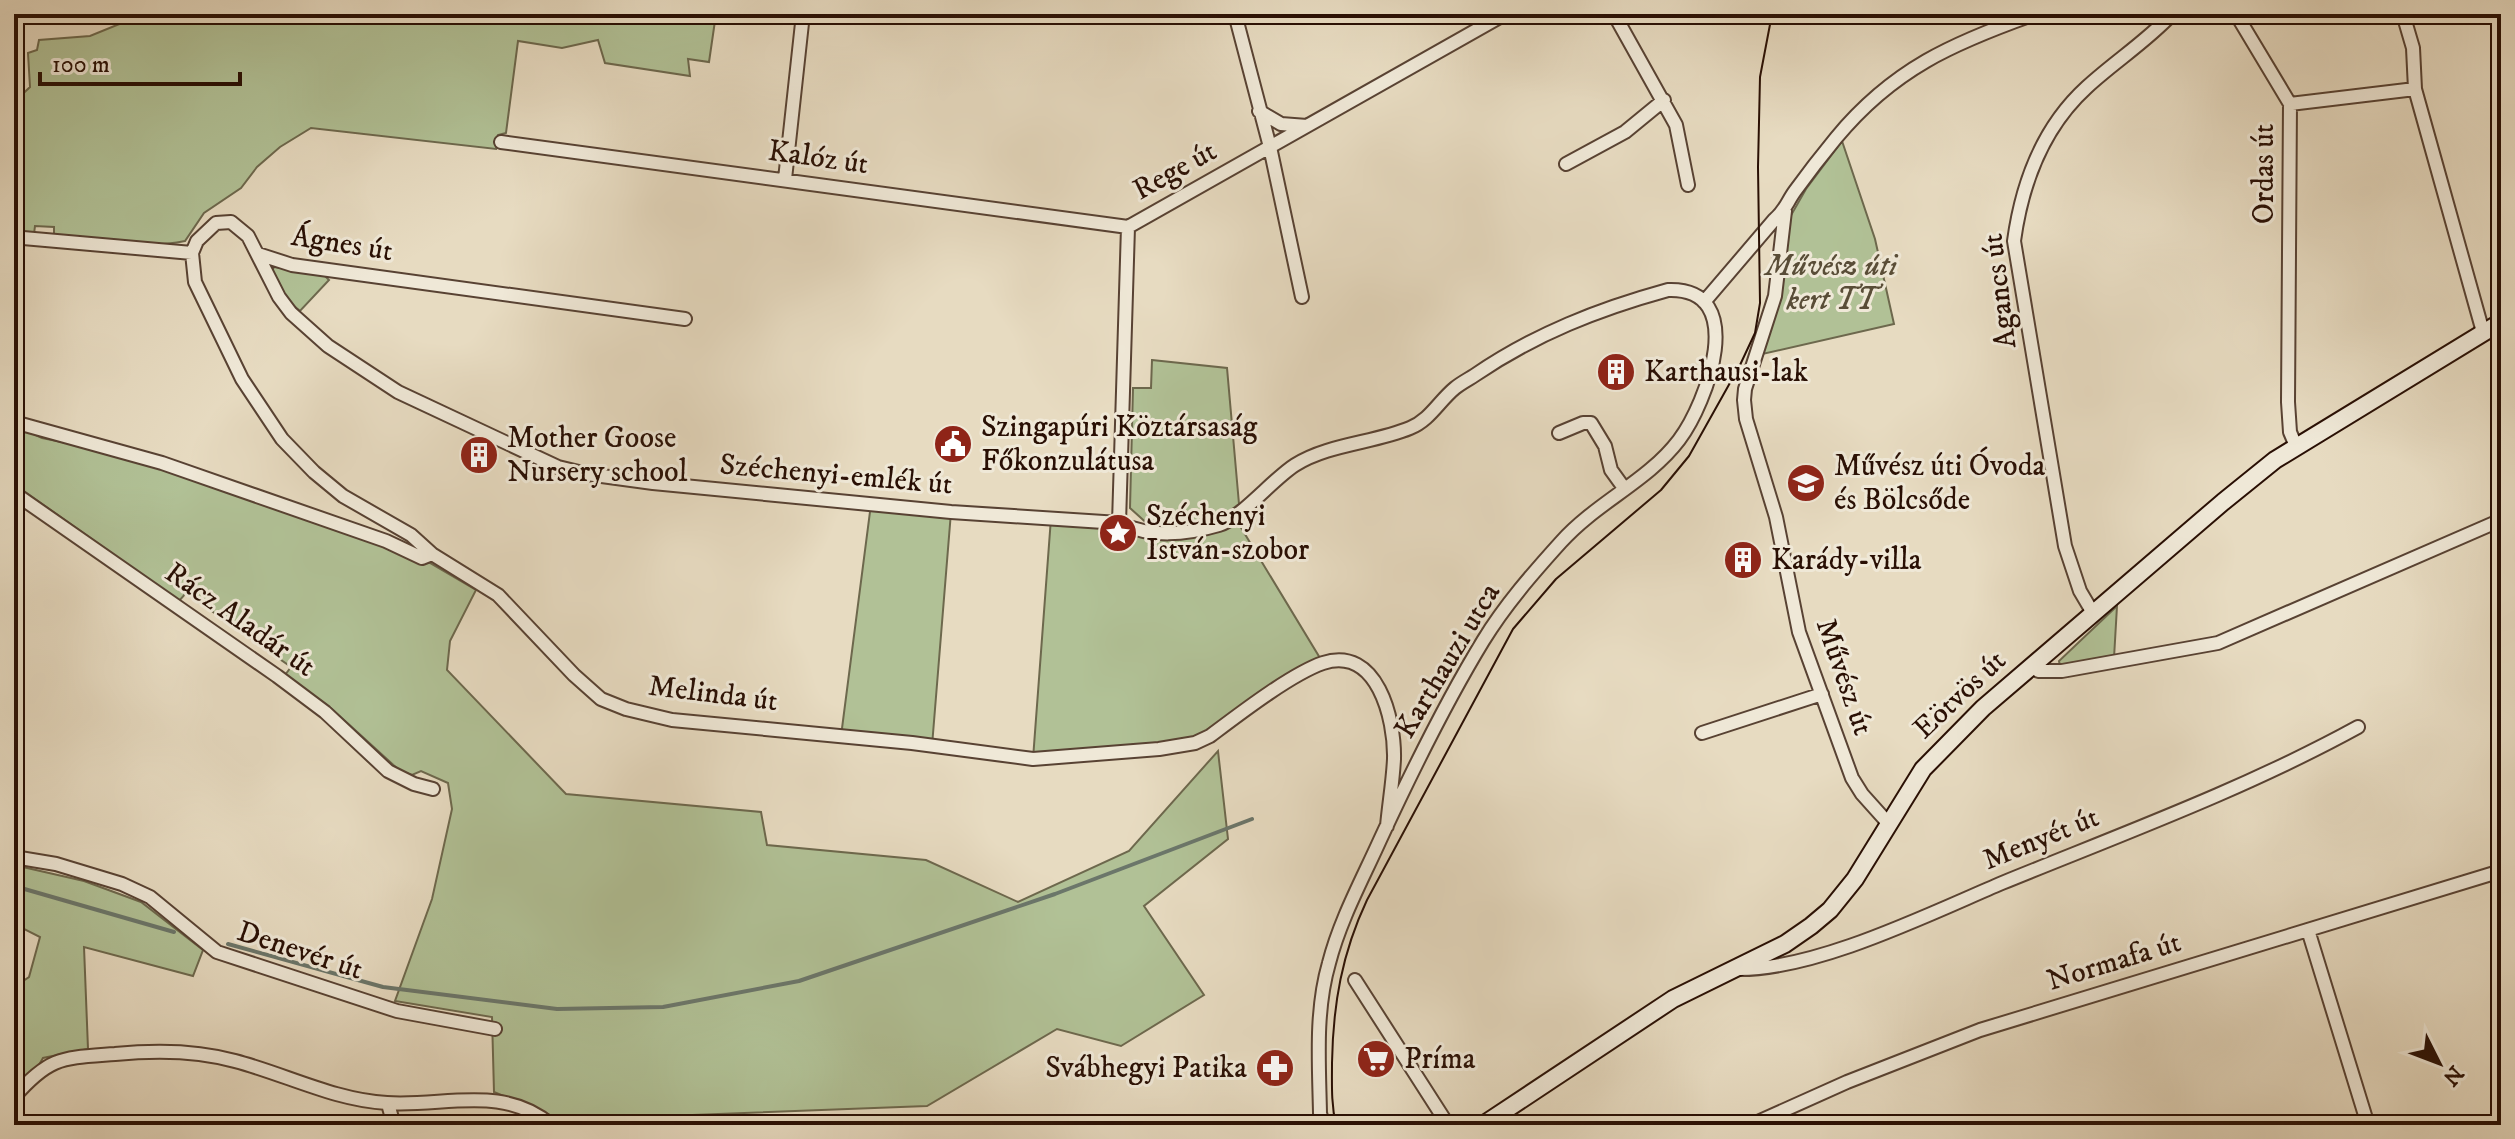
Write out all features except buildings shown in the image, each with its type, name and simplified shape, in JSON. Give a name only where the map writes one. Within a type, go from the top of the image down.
[{"type":"street","points":[[785,179],[803,14]]},
{"type":"street","points":[[1235,14],[1270,147],[1302,297]]},
{"type":"street","name":"Rege út","points":[[1119,523],[1128,227],[1505,14]]},
{"type":"street","points":[[1614,14],[1676,125],[1688,185]]},
{"type":"street","points":[[1704,302],[1785,211],[1790,198],[1835,139],[1883,91],[1922,62],[1956,43],[2035,14]]},
{"type":"street","name":"Agancs út","points":[[2093,613],[2080,591],[2065,546],[2014,241],[2017,218],[2033,165],[2059,116],[2085,88],[2172,14]]},
{"type":"street","points":[[2236,14],[2290,104]]},
{"type":"street","points":[[2403,14],[2413,48],[2415,89],[2483,332]]},
{"type":"street","name":"Ordas út","points":[[2296,446],[2290,432],[2288,402],[2290,104],[2415,89]]},
{"type":"street","points":[[1566,164],[1625,132],[1664,100]]},
{"type":"street","points":[[1259,111],[1281,124],[1307,126]]},
{"type":"street","name":"Kalóz út","points":[[501,142],[1128,227]]},
{"type":"street","name":"Művész út","points":[[1785,211],[1775,296],[1752,364],[1744,400],[1746,419],[1776,517],[1799,632],[1852,778],[1888,823]]},
{"type":"street","name":"Ágnes út","points":[[192,253],[197,241],[216,223],[231,222],[248,236],[258,254],[292,265],[685,319]]},
{"type":"street","points":[[23,238],[192,253]]},
{"type":"street","name":"Melinda út","points":[[192,253],[195,282],[208,312],[242,379],[282,439],[328,484],[411,535],[432,554],[498,595],[601,699],[626,709],[672,720],[898,742],[1033,759],[1195,743],[1323,663],[1342,660],[1368,671],[1381,692],[1394,758],[1387,826]]},
{"type":"street","name":"Széchenyi-emlék út","points":[[258,254],[267,278],[291,313],[348,361],[398,392],[558,467],[653,483],[951,512],[1119,523],[1137,531],[1180,534],[1224,524],[1296,464],[1326,452],[1410,428],[1425,419],[1455,388],[1495,361],[1577,318],[1668,290],[1696,294],[1704,302]]},
{"type":"street","name":"Karthauzi utca","points":[[1323,1125],[1320,1113],[1320,1009],[1329,962],[1350,905],[1467,669],[1505,608],[1577,525],[1669,453],[1693,420],[1709,382],[1716,349],[1714,326],[1704,302]]},
{"type":"street","name":"Eötvös út","points":[[1483,1125],[1634,1023],[1673,999],[1785,944],[1830,910],[1855,879],[1923,769],[1944,745],[2033,665],[2223,502],[2296,446],[2501,322]]},
{"type":"street","points":[[14,422],[162,463],[374,537],[422,558],[432,554]]},
{"type":"street","points":[[1559,433],[1583,423],[1591,423],[1597,428],[1611,470],[1624,488]]},
{"type":"street","name":"Rácz Aladár út","points":[[14,493],[277,676],[325,712],[388,771],[414,784],[433,789]]},
{"type":"street","points":[[2033,665],[2038,671],[2062,671],[2218,643],[2501,520]]},
{"type":"street","points":[[1702,733],[1822,694]]},
{"type":"street","name":"Menyét út","points":[[1734,969],[1762,969],[1837,949],[1920,917],[2194,804],[2309,754],[2358,727]]},
{"type":"street","name":"Denevér út","points":[[14,857],[56,864],[122,884],[150,897],[217,952],[397,1011],[495,1029]]},
{"type":"street","name":"Normafa út","points":[[1751,1125],[1847,1082],[1980,1030],[2501,871]]},
{"type":"street","points":[[2308,930],[2368,1125]]},
{"type":"street","points":[[1355,980],[1448,1125]]},
{"type":"street","points":[[14,1097],[42,1068],[62,1059],[139,1052],[201,1053],[236,1061],[324,1090],[388,1104],[446,1099],[505,1101],[518,1105],[551,1125]]},
{"type":"street","points":[[388,1104],[394,1125]]},
{"type":"green space","points":[[139,14],[716,14],[709,62],[688,59],[690,76],[605,63],[598,40],[562,48],[518,41],[506,133],[498,135],[496,149],[311,128],[280,147],[257,167],[241,188],[204,213],[185,241],[120,243],[54,236],[54,227],[35,226],[34,234],[14,232],[14,102],[30,87],[28,53],[37,50],[39,40],[90,36]]},
{"type":"green space","name":"Művész úti kert TT","points":[[1842,141],[1875,239],[1894,324],[1758,355],[1790,217],[1806,189]]},
{"type":"green space","points":[[274,267],[323,274],[329,280],[300,311],[288,301],[271,272]]},
{"type":"green space","points":[[1152,360],[1227,368],[1239,504],[1208,521],[1186,526],[1151,527],[1130,508],[1133,388],[1151,388]]},
{"type":"green space","points":[[14,425],[42,438],[107,451],[179,474],[418,556],[476,590],[450,641],[447,670],[566,794],[761,812],[767,845],[926,860],[1018,902],[1129,851],[1218,751],[1228,839],[1144,906],[1204,995],[1121,1046],[1057,1029],[927,1106],[562,1120],[494,1092],[492,1017],[395,1001],[432,899],[452,809],[448,783],[421,771],[412,775],[400,771],[332,709],[285,675],[291,667],[186,593],[179,601],[14,484]]},
{"type":"green space","points":[[871,504],[951,512],[932,746],[841,736]]},
{"type":"green space","points":[[1051,518],[1137,531],[1224,524],[1240,526],[1323,663],[1195,743],[1033,759]]},
{"type":"green space","points":[[2117,606],[2114,658],[2060,666],[2059,661]]},
{"type":"green space","points":[[14,865],[84,881],[141,902],[203,950],[193,976],[84,947],[88,1049],[43,1058],[32,1077],[14,1097],[14,987],[29,977],[40,937],[14,924]]},
{"type":"waterway","points":[[228,944],[383,987],[557,1009],[663,1007],[799,981],[1055,894],[1252,819]]},
{"type":"waterway","points":[[14,886],[174,932]]},
{"type":"tram line","points":[[1336,1125],[1332,1063],[1334,1020],[1345,959],[1367,900],[1513,629],[1556,579],[1661,490],[1689,456],[1755,333],[1760,303],[1760,77],[1772,14]]},
{"type":"place","name":"Karthausi-lak","points":[[1616,372]]},
{"type":"place","name":"Szingapúri Köztársaság Főkonzulátusa","points":[[953,444]]},
{"type":"place","name":"Mother Goose Nursery school","points":[[479,455]]},
{"type":"place","name":"Művész úti Óvoda és Bölcsőde","points":[[1806,483]]},
{"type":"place","name":"Széchenyi István-szobor","points":[[1118,533]]},
{"type":"place","name":"Karády-villa","points":[[1743,560]]},
{"type":"place","name":"Príma","points":[[1376,1059]]},
{"type":"place","name":"Svábhegyi Patika","points":[[1275,1068]]}]
